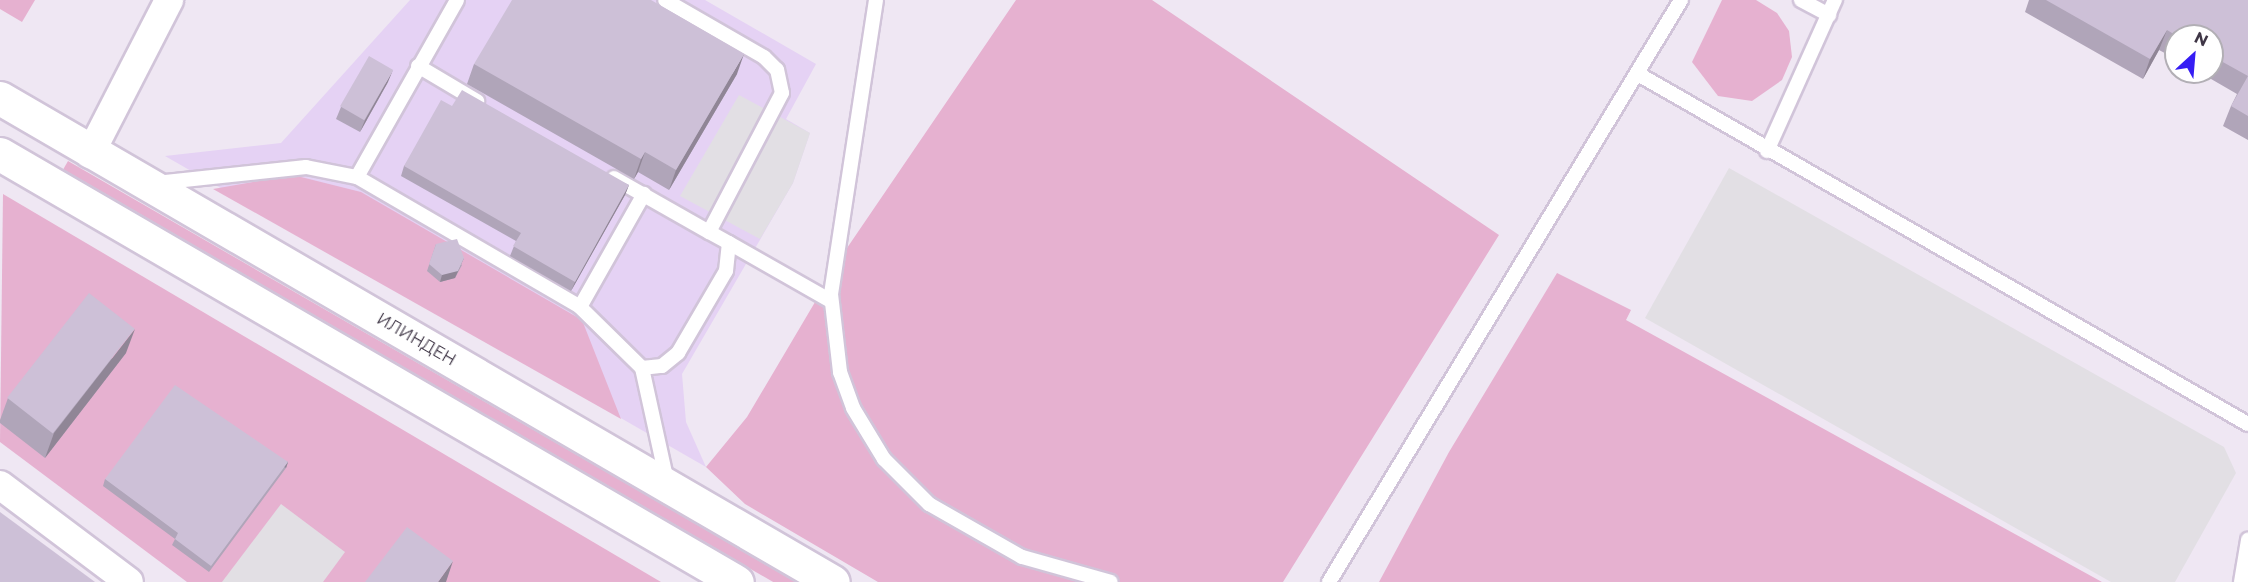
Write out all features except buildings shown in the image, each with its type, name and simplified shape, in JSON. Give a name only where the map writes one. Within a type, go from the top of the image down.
[{"type":"street","points":[[90,154],[169,0]]},
{"type":"street","name":"ИЛИНДЕН","points":[[0,98],[145,186],[667,484],[833,582]]},
{"type":"street","points":[[0,154],[737,582]]},
{"type":"street","points":[[0,485],[129,582]]},
{"type":"lane","points":[[357,177],[457,0]]},
{"type":"lane","points":[[665,0],[764,57],[782,80],[779,106],[709,232]]},
{"type":"lane","points":[[876,0],[835,240],[831,301],[840,372],[853,408],[867,435],[905,482],[989,542],[1058,570],[1112,582]]},
{"type":"lane","points":[[1329,582],[1681,0]]},
{"type":"lane","points":[[1801,0],[1829,15]]},
{"type":"lane","points":[[1767,151],[1835,0]]},
{"type":"lane","points":[[418,66],[491,109]]},
{"type":"lane","points":[[1638,74],[1767,151],[2248,424]]},
{"type":"lane","points":[[145,186],[180,177],[306,167],[357,177],[580,307],[642,368],[667,484]]},
{"type":"lane","points":[[603,172],[831,301]]},
{"type":"lane","points":[[580,307],[644,195]]},
{"type":"lane","points":[[642,368],[662,366],[678,353],[726,271],[729,243]]},
{"type":"lane","points":[[2241,582],[2248,540]]},
{"type":"shaded area","points":[[0,0],[35,0],[22,22],[0,9]]},
{"type":"shaded area","points":[[410,0],[705,0],[816,64],[786,119],[810,133],[793,183],[682,374],[686,422],[706,467],[165,156],[281,143]]},
{"type":"shaded area","points":[[1016,0],[1152,0],[1499,235],[1283,582],[878,582],[745,504],[706,467],[747,417],[847,248]]},
{"type":"shaded area","points":[[1722,0],[1756,0],[1777,13],[1789,31],[1792,57],[1782,80],[1752,101],[1718,96],[1692,62]]},
{"type":"shaded area","points":[[739,95],[810,133],[793,183],[760,239],[680,196]]},
{"type":"shaded area","points":[[68,161],[797,582],[773,582],[62,171]]},
{"type":"shaded area","points":[[1729,168],[2224,447],[2236,473],[2175,582],[2111,582],[1645,318]]},
{"type":"shaded area","points":[[293,175],[361,192],[582,320],[621,419],[213,189]]},
{"type":"shaded area","points":[[3,194],[661,582],[187,582],[0,442]]},
{"type":"shaded area","points":[[1557,273],[1631,310],[1626,320],[2102,582],[1379,582],[1449,452]]},
{"type":"shaded area","points":[[281,504],[345,552],[323,582],[222,582]]}]
